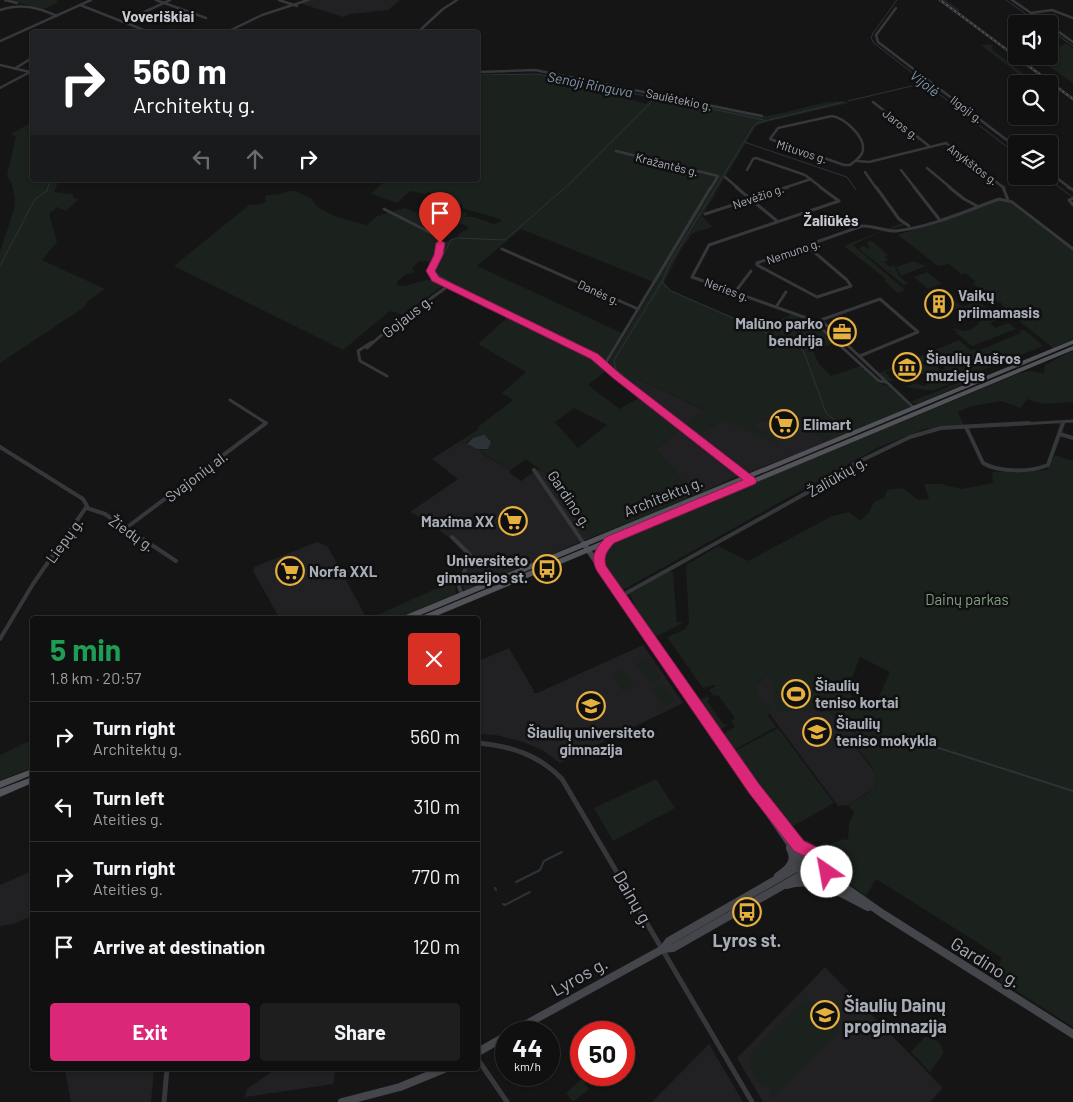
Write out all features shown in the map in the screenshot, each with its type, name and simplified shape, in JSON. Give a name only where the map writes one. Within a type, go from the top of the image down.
[{"type":"main road","name":"Architektų g.","points":[[411,616],[586,547],[959,392],[1073,342]]},
{"type":"main road","name":"Architektų g.","points":[[870,429],[914,408],[1073,348]]},
{"type":"main road","name":"Architektų g.","points":[[586,547],[610,540],[749,479]]},
{"type":"main road","points":[[601,568],[599,554],[610,540]]},
{"type":"main road","name":"Gardino g.","points":[[586,547],[754,789],[799,863],[803,874],[811,879],[830,882],[868,907],[883,914]]},
{"type":"main road","name":"Architektų g.","points":[[426,616],[459,598]]},
{"type":"main road","points":[[0,786],[30,773]]},
{"type":"main road","points":[[0,793],[30,781]]},
{"type":"main road","name":"Gardino g.","points":[[754,789],[799,846],[822,857],[826,871]]},
{"type":"main road","points":[[756,895],[788,869],[793,862],[791,850],[771,816]]},
{"type":"main road","name":"Gardino g.","points":[[799,863],[808,855],[815,857],[826,871],[883,914],[1073,1034]]},
{"type":"main road","name":"Lyros g.","points":[[532,1021],[662,949],[673,948],[787,875],[799,863]]},
{"type":"main road","points":[[818,879],[826,871]]},
{"type":"main road","name":"Lyros g.","points":[[756,895],[803,874]]},
{"type":"main road","points":[[756,895],[792,882],[804,881],[830,888],[868,907]]},
{"type":"main road","points":[[480,1056],[495,1044]]},
{"type":"main road","points":[[342,1102],[400,1087],[439,1071]]},
{"type":"street","points":[[5,0],[12,4]]},
{"type":"street","points":[[0,40],[9,38],[91,0]]},
{"type":"street","points":[[156,0],[206,18]]},
{"type":"street","points":[[123,22],[170,0]]},
{"type":"street","points":[[279,0],[296,6]]},
{"type":"street","points":[[231,30],[261,15],[296,6],[308,0]]},
{"type":"street","points":[[420,30],[443,9],[457,0]]},
{"type":"street","points":[[1012,0],[1034,15]]},
{"type":"street","points":[[0,10],[12,4],[20,4],[33,6],[57,16]]},
{"type":"street","points":[[80,5],[144,30]]},
{"type":"street","name":"Ilgoji g.","points":[[896,8],[876,35],[878,42],[1008,141]]},
{"type":"street","points":[[1031,13],[1052,10],[1073,18]]},
{"type":"street","points":[[1058,31],[1073,42]]},
{"type":"street","points":[[14,68],[30,59]]},
{"type":"street","points":[[0,65],[30,72]]},
{"type":"street","name":"Saulėtekio g.","points":[[480,72],[535,70],[762,116]]},
{"type":"street","points":[[0,88],[30,73]]},
{"type":"street","name":"Jaros g.","points":[[873,102],[929,146]]},
{"type":"street","points":[[836,116],[855,132],[863,143],[863,151],[857,161],[848,166]]},
{"type":"street","name":"Mituvos g.","points":[[836,116],[778,128],[770,137],[770,140],[848,166]]},
{"type":"street","name":"Anykštos g.","points":[[929,146],[941,143],[951,144],[1002,185],[1008,200]]},
{"type":"street","points":[[857,161],[869,162],[929,146]]},
{"type":"street","name":"Kražantės g.","points":[[616,151],[718,176],[680,236],[638,309]]},
{"type":"street","points":[[747,170],[753,159],[760,159],[798,171],[839,201],[811,211]]},
{"type":"street","points":[[927,168],[964,199],[977,206]]},
{"type":"street","points":[[901,170],[939,219]]},
{"type":"street","points":[[865,172],[899,219],[909,226],[921,226],[997,200],[1008,200],[1073,249]]},
{"type":"street","points":[[725,177],[777,221]]},
{"type":"street","name":"Nevėžio g.","points":[[705,214],[811,179]]},
{"type":"street","points":[[1058,179],[1073,190]]},
{"type":"street","points":[[1073,198],[1069,200],[1073,205]]},
{"type":"street","points":[[384,209],[439,237],[441,245],[431,273],[435,279],[595,356],[616,376],[749,479]]},
{"type":"street","name":"Neries g.","points":[[811,211],[709,245],[692,277],[812,320]]},
{"type":"street","name":"Nemuno g.","points":[[808,246],[852,285],[817,297],[757,264],[866,225],[876,225],[895,231],[909,226]]},
{"type":"street","name":"Danės g.","points":[[502,249],[638,309],[605,364]]},
{"type":"street","points":[[734,292],[751,271]]},
{"type":"street","name":"Gojaus g.","points":[[367,348],[448,286]]},
{"type":"street","points":[[776,307],[786,292]]},
{"type":"street","points":[[860,356],[918,332],[880,298],[821,320],[914,408]]},
{"type":"street","points":[[812,320],[879,381],[886,382]]},
{"type":"street","points":[[376,340],[358,351],[360,361],[388,376]]},
{"type":"street","name":"Svajonių al.","points":[[126,528],[266,423],[230,400]]},
{"type":"street","points":[[966,427],[983,464],[992,469],[1044,468],[1048,465],[1064,422]]},
{"type":"street","name":"Žaliūkių g.","points":[[621,596],[810,491],[837,474],[926,430],[1073,422]]},
{"type":"street","points":[[1060,434],[1073,438]]},
{"type":"street","name":"Liepų g.","points":[[0,447],[84,499],[87,508],[33,584],[0,639]]},
{"type":"street","name":"Gardino g.","points":[[534,470],[586,547]]},
{"type":"street","name":"Žiedų g.","points":[[87,508],[98,510],[176,561]]},
{"type":"street","points":[[452,537],[470,554],[458,587],[459,598]]},
{"type":"street","name":"Dainų g.","points":[[480,743],[524,752],[534,756],[558,775],[586,817],[724,1058],[752,1102]]},
{"type":"street","points":[[480,1060],[507,1102]]},
{"type":"street","points":[[164,1102],[167,1071]]},
{"type":"shaded area","points":[[309,0],[399,1],[388,10],[350,14],[343,17],[302,4]]},
{"type":"shaded area","points":[[939,0],[945,0],[960,10],[958,11],[1008,50],[1008,52]]},
{"type":"shaded area","points":[[1025,65],[1029,65],[1042,75],[1039,75]]},
{"type":"shaded area","points":[[1058,86],[1073,97],[1073,101],[1058,90]]},
{"type":"shaded area","points":[[638,379],[706,411],[684,426],[629,384]]},
{"type":"shaded area","points":[[791,409],[826,442],[745,474],[697,436],[715,425],[710,417],[751,426]]},
{"type":"shaded area","points":[[681,428],[740,475],[694,496],[658,451],[658,448]]},
{"type":"shaded area","points":[[483,435],[491,442],[488,449],[477,449],[467,444],[473,438]]},
{"type":"shaded area","points":[[460,441],[483,452],[482,454],[511,470],[509,472],[521,481],[538,469],[546,474],[590,538],[465,591],[462,585],[463,578],[472,559],[468,557],[466,550],[428,522],[410,512],[458,479],[432,459]]},
{"type":"shaded area","points":[[317,542],[327,546],[365,616],[278,616],[253,571],[254,567]]},
{"type":"shaded area","name":"Šiaulių universiteto gimnazija","points":[[643,645],[683,703],[560,763],[542,750],[523,742],[496,735],[480,734],[480,660],[509,648],[534,691],[533,693],[537,693]]},
{"type":"shaded area","name":"Šiaulių teniso mokykla","points":[[771,676],[821,712],[828,710],[836,719],[840,717],[856,737],[852,743],[874,771],[877,778],[874,788],[848,805],[838,806],[769,713],[771,708],[762,702],[755,690],[755,685],[758,685],[765,677]]},
{"type":"shaded area","points":[[30,872],[30,917],[13,924],[0,926],[0,885]]},
{"type":"shaded area","name":"Šiaulių Dainų progimnazija","points":[[825,967],[943,1088],[930,1102],[763,1102],[737,1058]]},
{"type":"shaded area","points":[[709,1044],[743,1102],[652,1102]]},
{"type":"shaded area","points":[[65,1071],[154,1071],[151,1102],[71,1102]]},
{"type":"shaded area","points":[[273,1071],[335,1071],[333,1084],[245,1097],[247,1089]]},
{"type":"green space","points":[[7,0],[58,0],[59,2],[44,9]]},
{"type":"green space","points":[[1065,43],[1073,48],[1073,83],[1048,65],[1058,65],[1058,48]]},
{"type":"green space","points":[[989,44],[994,46],[992,47],[993,50],[1008,62],[1008,65],[1012,65],[1025,75],[1019,75],[981,45]]},
{"type":"green space","points":[[535,74],[598,87],[609,93],[646,104],[653,95],[762,116],[832,102],[842,101],[849,103],[756,126],[702,216],[713,227],[693,233],[682,248],[664,282],[670,290],[754,323],[771,323],[792,314],[811,322],[834,343],[813,351],[819,364],[831,376],[860,366],[880,384],[887,385],[909,405],[909,408],[826,442],[791,409],[751,426],[773,435],[774,439],[779,442],[777,444],[724,420],[697,436],[684,426],[705,410],[638,379],[629,384],[609,365],[609,361],[656,283],[521,229],[477,266],[622,333],[605,361],[433,275],[442,243],[458,237],[461,232],[469,227],[449,219],[460,216],[458,212],[468,213],[465,217],[474,217],[494,224],[502,221],[462,208],[463,205],[428,192],[425,194],[410,191],[397,203],[371,194],[384,182],[480,182],[480,76]]},
{"type":"green space","points":[[30,123],[30,182],[58,182],[54,192],[72,194],[74,198],[79,199],[66,211],[57,207],[49,214],[57,242],[42,260],[105,289],[88,301],[83,308],[0,363],[0,252],[14,209],[15,198],[7,175],[16,137],[11,134]]},
{"type":"green space","points":[[295,191],[312,199],[315,204],[328,213],[367,225],[377,216],[405,208],[432,219],[439,250],[433,262],[420,261],[412,268],[415,272],[405,275],[397,282],[397,285],[406,286],[424,280],[434,280],[444,285],[403,315],[390,311],[343,350],[174,266],[249,205],[262,204],[266,201],[265,196]]},
{"type":"green space","points":[[1000,200],[1009,202],[1073,251],[1073,339],[1053,348],[1008,312],[1000,302],[995,302],[972,283],[976,282],[965,273],[961,274],[949,264],[938,266],[898,235]]},
{"type":"green space","points":[[902,223],[905,225],[876,234],[853,245],[905,290],[898,293],[884,281],[886,279],[844,246]]},
{"type":"green space","points":[[872,241],[888,255],[885,257],[889,260],[884,262],[890,267],[894,265],[899,276],[908,284],[904,285],[859,249],[863,245],[868,249],[870,248],[866,242]]},
{"type":"green space","points":[[913,261],[926,266],[901,276],[896,267]]},
{"type":"green space","points":[[927,272],[942,284],[928,289],[914,277]]},
{"type":"green space","points":[[953,300],[963,307],[978,301],[988,309],[964,316],[953,308],[956,306],[950,301]]},
{"type":"green space","points":[[992,313],[994,318],[1001,316],[1003,318],[990,323],[995,328],[1008,323],[1016,329],[972,346],[955,332],[958,331],[952,330],[971,330],[987,315]]},
{"type":"green space","points":[[510,315],[597,359],[607,370],[588,385],[620,409],[640,397],[681,428],[658,448],[658,451],[694,496],[590,538],[546,474],[526,459],[511,470],[483,452],[460,441],[479,429],[478,427],[513,400],[502,393],[526,372],[478,344]],"holes":[[[574,408],[607,425],[578,448],[555,422]],[[485,435],[489,439],[488,449],[482,450],[471,446],[467,442],[473,438]]]},
{"type":"green space","points":[[1020,330],[1026,331],[1043,346],[932,391],[905,387],[916,383],[923,386],[930,383],[929,377],[945,368],[935,357],[914,367],[909,364],[903,367],[907,372],[911,371],[901,378],[892,369],[885,372],[893,381],[887,380],[879,373],[959,340],[972,351],[974,349],[978,351],[1021,333]]},
{"type":"green space","points":[[1073,350],[1073,402],[1043,404],[1027,399],[1021,408],[1002,401],[972,406],[958,412],[964,425],[925,429],[877,448],[623,590],[619,588],[601,560],[602,550],[609,545],[693,508],[708,505],[754,483],[1020,373],[1031,371],[1044,373],[1045,365]]},
{"type":"green space","points":[[928,363],[937,364],[940,370],[928,377],[914,371],[919,366]]},
{"type":"green space","points":[[989,373],[917,404],[910,402],[975,376]]},
{"type":"green space","name":"Dainų parkas","points":[[1055,455],[1073,461],[1073,1027],[994,977],[1002,958],[876,879],[866,896],[830,870],[827,860],[820,852],[805,847],[794,836],[794,834],[818,846],[826,842],[829,845],[844,839],[848,840],[849,824],[854,812],[848,805],[869,792],[876,782],[874,770],[852,743],[852,740],[856,737],[840,717],[836,719],[828,710],[777,711],[771,677],[765,677],[758,685],[755,685],[760,698],[772,708],[768,715],[776,727],[734,750],[723,734],[735,727],[731,721],[735,718],[718,695],[714,696],[709,690],[716,686],[703,688],[667,637],[684,630],[689,623],[686,565],[718,546],[748,561],[832,516],[849,512],[860,521],[869,512],[874,502],[884,498],[887,490],[903,488],[918,500],[929,499],[924,484],[941,484],[962,489],[993,483],[992,472],[1047,470]],"holes":[[[860,657],[890,672],[876,703],[853,698],[848,688]]]},
{"type":"green space","points":[[669,571],[673,573],[677,622],[683,623],[653,638],[640,618],[630,594]]},
{"type":"green space","points":[[458,579],[455,584],[456,594],[402,616],[375,616]]},
{"type":"green space","points":[[647,658],[662,678],[651,684],[636,664]]},
{"type":"green space","points":[[622,669],[634,686],[623,691],[611,674]]},
{"type":"green space","points":[[663,684],[675,701],[664,706],[652,689]]},
{"type":"green space","points":[[707,696],[710,699],[707,701],[723,724],[728,724],[720,730],[699,700]]},
{"type":"green space","points":[[778,728],[834,803],[791,827],[735,751]]},
{"type":"green space","points":[[30,741],[30,769],[0,780],[0,755]]},
{"type":"green space","points":[[656,779],[675,808],[613,841],[594,808]]},
{"type":"green space","points":[[813,1001],[827,1011],[833,1027],[836,1025],[840,1029],[773,1097],[770,1093],[773,1089],[761,1085],[751,1071],[750,1058],[753,1050],[801,1002]]},
{"type":"green space","points":[[925,1037],[938,1041],[944,1053],[930,1072],[911,1052]]},
{"type":"green space","points":[[573,1086],[587,1086],[589,1089],[573,1102],[566,1093]]},
{"type":"waterway","name":"Vijolė","points":[[897,0],[873,33],[871,38],[874,43],[1008,148]]},
{"type":"waterway","points":[[1006,0],[1027,15]]},
{"type":"waterway","points":[[1058,35],[1073,46]]},
{"type":"waterway","name":"Senoji Ringuva","points":[[480,75],[538,74],[700,107]]},
{"type":"waterway","points":[[848,101],[916,85],[920,81]]},
{"type":"waterway","points":[[450,282],[434,272],[451,240],[456,238],[505,240],[568,185],[655,98]]},
{"type":"waterway","points":[[662,282],[670,263],[757,123],[843,102]]},
{"type":"waterway","name":"Senoji Ringuva","points":[[703,107],[764,120]]},
{"type":"waterway","points":[[744,142],[847,177],[856,190]]},
{"type":"waterway","name":"Senoji Ringuva","points":[[0,266],[35,199],[47,191],[49,182]]},
{"type":"waterway","name":"Vijolė","points":[[1057,185],[1071,196]]},
{"type":"waterway","points":[[623,375],[616,370],[614,360],[662,282]]},
{"type":"waterway","points":[[662,282],[671,291],[799,347],[804,352],[826,413],[843,427]]},
{"type":"waterway","points":[[686,425],[698,434]]},
{"type":"waterway","points":[[917,741],[1073,791]]},
{"type":"waterway","points":[[516,882],[540,870],[544,861],[562,852]]},
{"type":"waterway","points":[[503,904],[505,905],[530,892]]},
{"type":"railway","points":[[940,0],[1073,99]]},
{"type":"place","name":"Vaikų priimamasis","points":[[939,304]]},
{"type":"place","name":"Malūno parko bendrija","points":[[842,332]]},
{"type":"place","name":"Šiaulių Aušros muziejus","points":[[907,367]]},
{"type":"place","name":"Elimart","points":[[784,424]]},
{"type":"place","name":"Maxima XX","points":[[513,521]]},
{"type":"place","name":"Universiteto gimnazijos st.","points":[[547,569]]},
{"type":"place","name":"Norfa XXL","points":[[290,571]]},
{"type":"place","name":"Šiaulių teniso kortai","points":[[796,694]]},
{"type":"place","name":"Šiaulių universiteto gimnazija","points":[[591,706]]},
{"type":"place","name":"Šiaulių teniso mokykla","points":[[817,732]]},
{"type":"place","name":"Lyros st.","points":[[747,912]]},
{"type":"place","name":"Šiaulių Dainų progimnazija","points":[[825,1015]]},
{"type":"district","name":"Voveriškiai","points":[[158,16]]},
{"type":"district","name":"Žaliūkės","points":[[831,220]]},
{"type":"route","points":[[440,243],[439,255],[431,271],[431,275],[435,279],[595,356],[616,376],[751,481],[610,540],[601,549],[598,560],[601,568],[754,789],[799,846],[822,857],[826,864],[827,872]]}]
